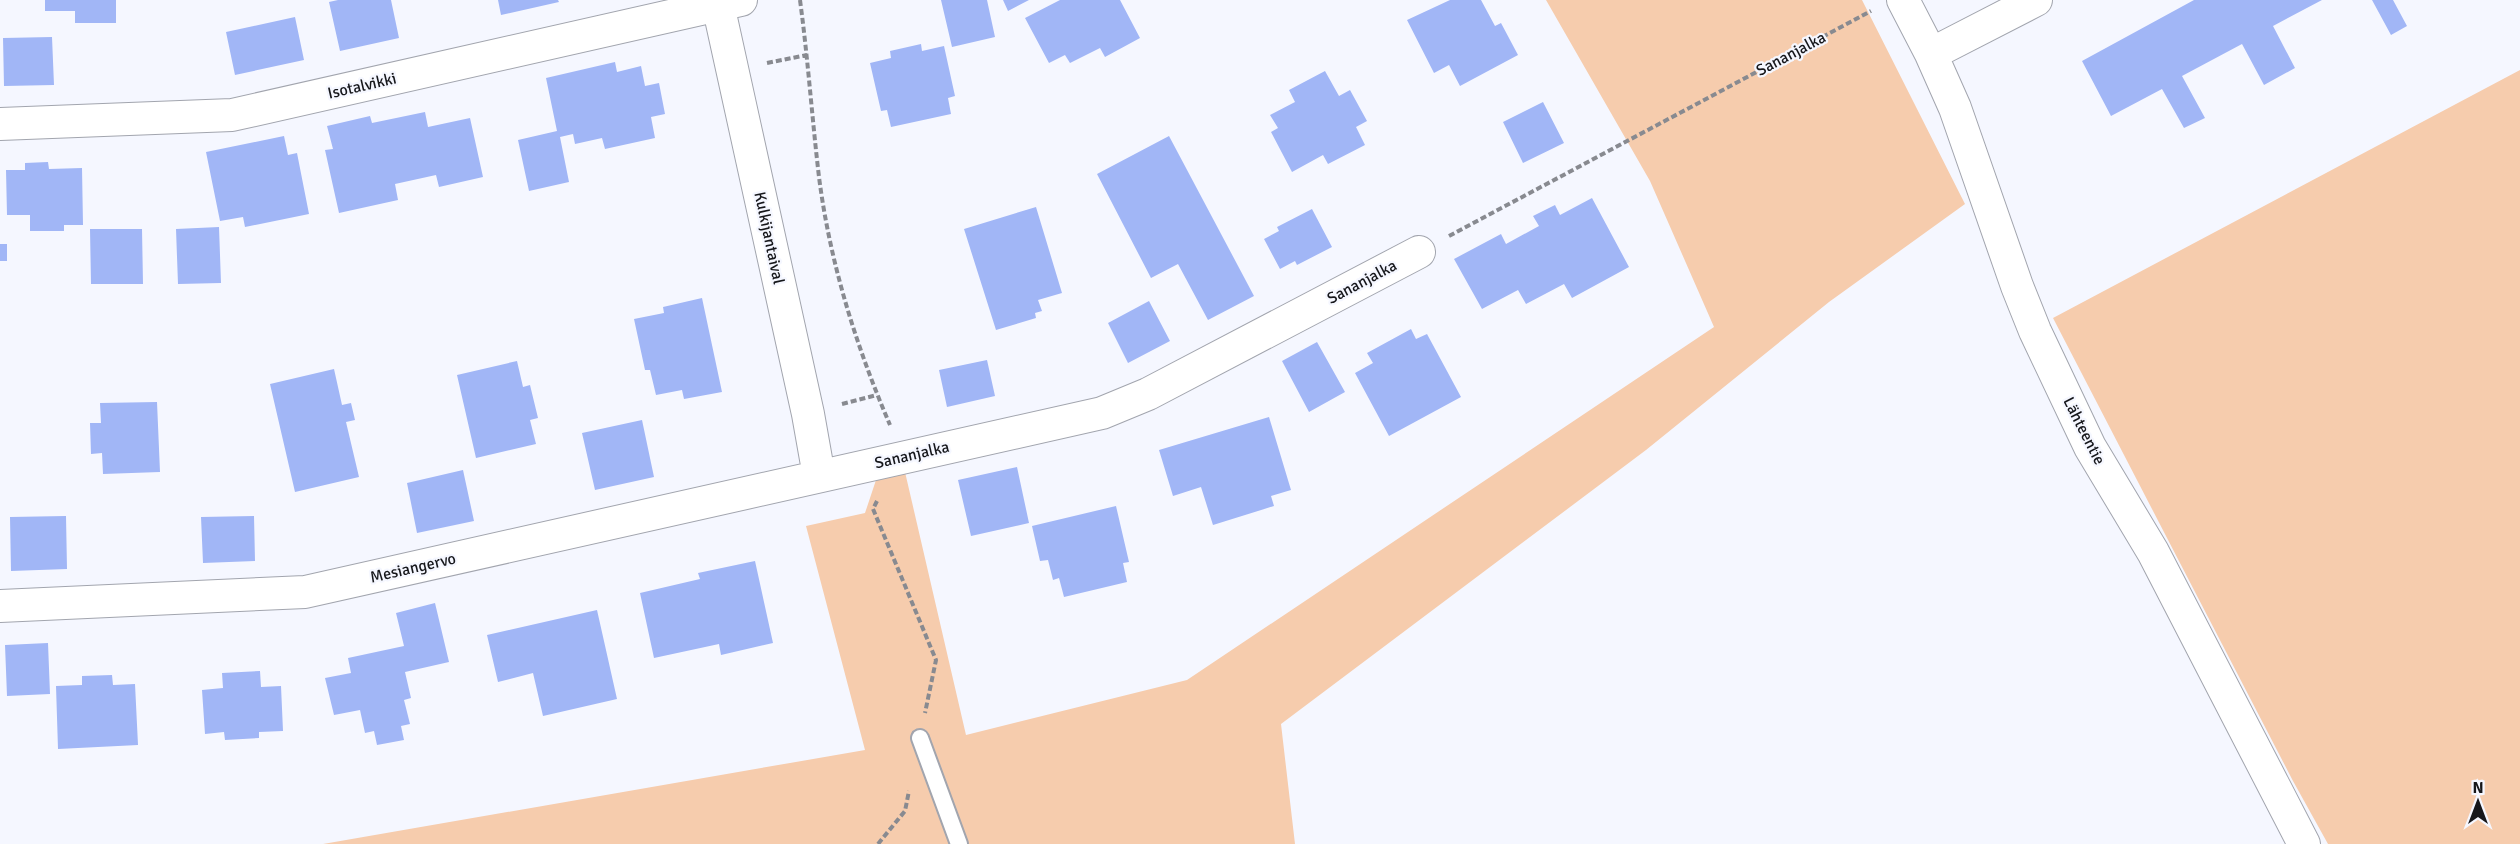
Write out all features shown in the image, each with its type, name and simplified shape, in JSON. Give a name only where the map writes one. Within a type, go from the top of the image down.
[{"type":"street","points":[[1931,54],[2036,0]]},
{"type":"street","name":"Isotalvikki","points":[[0,124],[232,115],[726,2]]},
{"type":"street","name":"Kulkijantaival","points":[[726,2],[819,476]]},
{"type":"street","name":"Lähteentie","points":[[1889,4],[1931,54],[1955,108],[2035,331],[2090,447],[2153,552],[2304,844]]},
{"type":"street","name":"Sananjalka","points":[[819,476],[1102,413],[1148,394],[1419,252]]},
{"type":"street","name":"Mesiangervo","points":[[0,606],[305,592],[819,476]]},
{"type":"lane","points":[[920,738],[959,844]]},
{"type":"path","points":[[800,0],[819,178],[842,292],[864,365],[896,440],[901,458]]},
{"type":"path","name":"Sananjalka","points":[[1419,252],[1889,4]]},
{"type":"path","points":[[873,509],[936,660],[905,811],[878,844]]},
{"type":"shaded area","points":[[1546,0],[1862,0],[1965,204],[1829,302],[1646,450],[1281,724],[1295,844],[323,844],[865,750],[806,526],[865,513],[876,480],[905,472],[966,735],[1187,680],[1714,327],[1650,181]]},
{"type":"shaded area","points":[[2520,70],[2520,844],[2328,844],[2293,781],[2053,318]]},
{"type":"building","points":[[45,0],[116,0],[116,23],[75,23],[75,11],[45,11]]},
{"type":"building","points":[[391,0],[399,38],[340,51],[329,2]]},
{"type":"building","points":[[498,0],[558,0],[559,2],[501,15]]},
{"type":"building","points":[[941,0],[987,0],[995,37],[952,47]]},
{"type":"building","points":[[1003,0],[1029,0],[1008,11]]},
{"type":"building","points":[[1060,0],[1120,0],[1140,38],[1105,57],[1100,48],[1070,63],[1065,55],[1049,63],[1025,18]]},
{"type":"building","points":[[1450,0],[1481,0],[1495,26],[1501,23],[1518,55],[1460,86],[1449,65],[1434,73],[1407,20]]},
{"type":"building","points":[[2194,0],[2322,0],[2273,26],[2295,68],[2264,85],[2242,44],[2182,76],[2205,118],[2184,128],[2162,89],[2111,116],[2082,61]]},
{"type":"building","points":[[2372,0],[2393,0],[2407,26],[2391,35]]},
{"type":"building","points":[[295,17],[304,60],[235,75],[226,32]]},
{"type":"building","points":[[52,37],[54,85],[4,86],[3,38]]},
{"type":"building","points":[[921,44],[922,51],[944,46],[955,96],[948,98],[951,114],[891,127],[887,110],[881,111],[870,63],[891,58],[890,51]]},
{"type":"building","points":[[615,62],[617,72],[641,66],[645,86],[659,83],[665,114],[651,117],[655,138],[605,149],[602,138],[575,144],[573,134],[560,137],[569,182],[529,191],[518,140],[557,131],[546,78]]},
{"type":"building","points":[[1325,71],[1339,96],[1350,90],[1367,121],[1356,127],[1365,145],[1328,164],[1323,155],[1292,172],[1271,132],[1278,128],[1270,115],[1295,102],[1289,90]]},
{"type":"building","points":[[1543,102],[1564,143],[1523,163],[1503,122]]},
{"type":"building","points":[[425,112],[428,127],[470,118],[483,177],[439,187],[436,175],[395,184],[398,200],[339,213],[325,150],[333,149],[327,126],[370,116],[372,123]]},
{"type":"building","points":[[284,136],[288,155],[297,153],[309,214],[245,227],[243,217],[220,221],[206,152]]},
{"type":"building","points":[[1169,136],[1254,296],[1208,320],[1178,264],[1151,278],[1097,174]]},
{"type":"building","points":[[48,162],[49,169],[82,168],[83,225],[64,225],[64,231],[30,231],[30,215],[7,215],[6,170],[25,170],[25,163]]},
{"type":"building","points":[[1592,198],[1629,267],[1572,298],[1564,284],[1526,304],[1518,290],[1482,309],[1454,259],[1501,234],[1506,244],[1539,226],[1533,216],[1555,205],[1560,215]]},
{"type":"building","points":[[1036,207],[1062,293],[1038,300],[1042,311],[1035,313],[1036,318],[996,330],[964,229]]},
{"type":"building","points":[[1312,209],[1332,247],[1297,265],[1295,261],[1280,269],[1264,239],[1279,231],[1277,227]]},
{"type":"building","points":[[219,227],[221,283],[178,284],[176,229]]},
{"type":"building","points":[[90,229],[142,229],[143,284],[91,284]]},
{"type":"building","points":[[0,244],[7,244],[7,261],[0,261]]},
{"type":"building","points":[[702,298],[722,392],[684,399],[682,390],[656,395],[650,370],[645,370],[634,319],[664,313],[663,307]]},
{"type":"building","points":[[1149,301],[1170,341],[1128,363],[1108,323]]},
{"type":"building","points":[[1411,329],[1416,339],[1427,334],[1461,397],[1389,436],[1355,373],[1373,363],[1367,353]]},
{"type":"building","points":[[1317,342],[1345,392],[1309,412],[1282,361]]},
{"type":"building","points":[[987,360],[995,396],[947,407],[939,370]]},
{"type":"building","points":[[517,361],[523,387],[530,385],[538,418],[530,420],[536,444],[476,458],[457,375]]},
{"type":"building","points":[[334,369],[342,405],[351,403],[355,420],[346,422],[359,477],[295,492],[270,384]]},
{"type":"building","points":[[157,402],[160,472],[103,474],[102,453],[91,454],[90,423],[101,423],[100,403]]},
{"type":"building","points":[[1269,417],[1291,490],[1271,496],[1274,506],[1213,525],[1201,487],[1173,496],[1159,450]]},
{"type":"building","points":[[642,420],[654,477],[595,490],[582,433]]},
{"type":"building","points":[[1017,467],[1029,523],[971,536],[958,480]]},
{"type":"building","points":[[463,470],[474,521],[417,533],[407,483]]},
{"type":"building","points":[[1116,506],[1129,562],[1123,563],[1127,582],[1064,597],[1059,578],[1053,580],[1048,560],[1040,561],[1032,526]]},
{"type":"building","points":[[66,516],[67,569],[11,571],[10,517]]},
{"type":"building","points":[[254,516],[255,561],[203,563],[201,517]]},
{"type":"building","points":[[755,561],[773,643],[721,655],[719,644],[654,658],[640,593],[700,579],[698,573]]},
{"type":"building","points":[[435,603],[449,662],[405,672],[411,698],[404,700],[410,724],[401,726],[404,740],[377,745],[374,731],[365,733],[360,710],[334,715],[325,678],[351,673],[348,658],[404,646],[396,613]]},
{"type":"building","points":[[597,610],[617,699],[543,716],[533,673],[498,682],[487,635]]},
{"type":"building","points":[[48,643],[50,694],[7,696],[5,645]]},
{"type":"building","points":[[260,671],[261,687],[281,686],[283,731],[259,732],[259,738],[225,740],[224,732],[205,734],[202,690],[223,688],[222,673]]},
{"type":"building","points":[[112,675],[113,685],[135,684],[138,745],[58,749],[56,686],[82,685],[82,676]]}]
